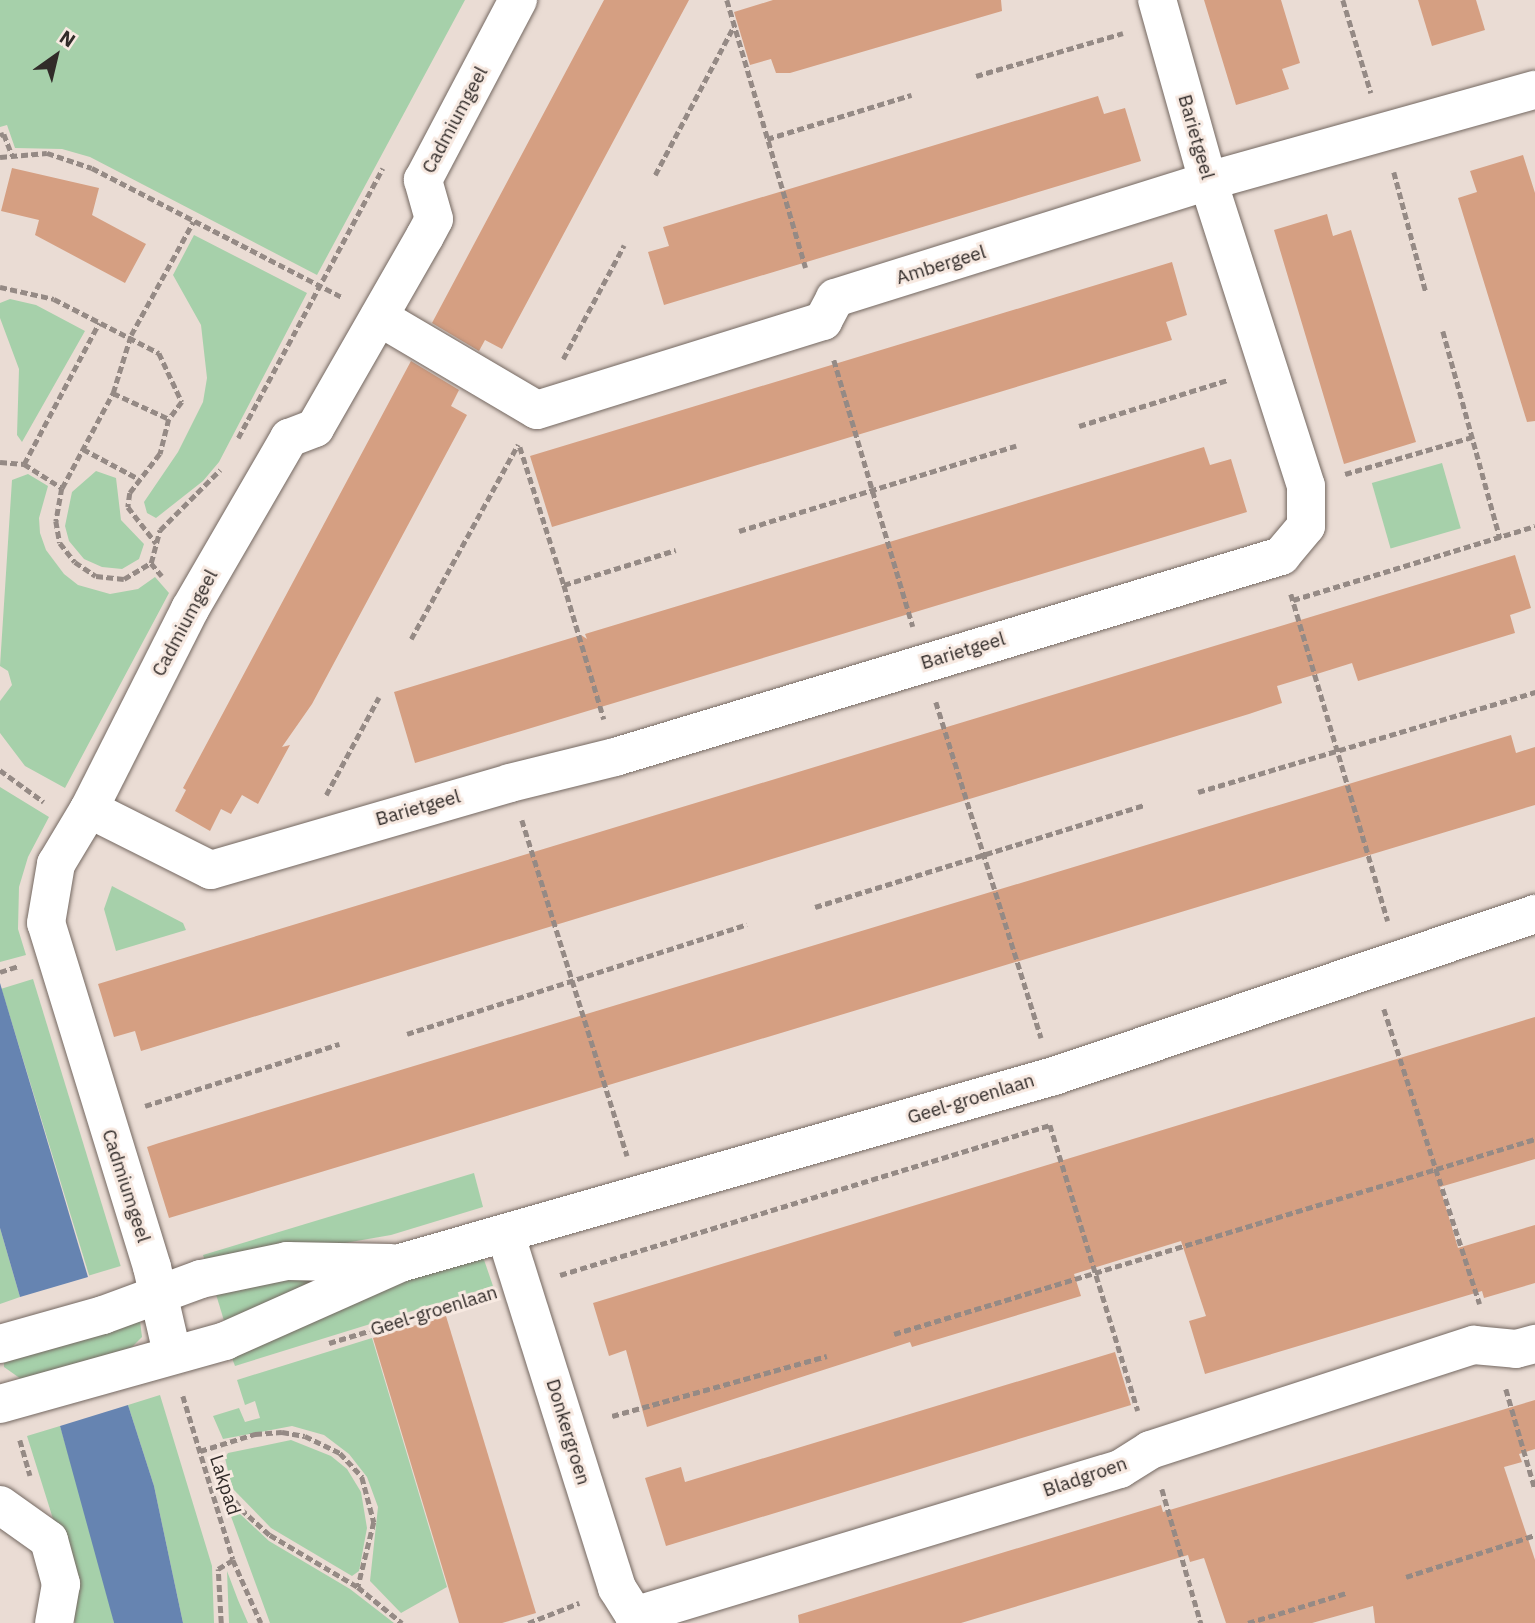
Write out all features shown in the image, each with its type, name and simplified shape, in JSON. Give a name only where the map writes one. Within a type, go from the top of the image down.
[{"type":"street","name":"Cadmiumgeel","points":[[159,1296],[46,923],[56,864],[89,809],[190,609],[289,438],[315,428],[433,219],[423,180],[518,0]]},
{"type":"street","name":"Barietgeel","points":[[89,809],[211,870],[510,783],[615,757],[1281,556],[1306,526],[1306,486],[1271,367],[1209,181],[1160,11]]},
{"type":"street","name":"Ambergeel","points":[[822,321],[835,298],[1209,181],[1535,90]]},
{"type":"street","points":[[379,317],[537,410],[822,321]]},
{"type":"street","name":"Geel-groenlaan","points":[[0,1404],[48,1394],[172,1353],[225,1341],[400,1263],[640,1198],[1045,1078],[1535,914]]},
{"type":"street","name":"Donkergroen","points":[[506,1236],[630,1609]]},
{"type":"street","name":"Geel-groenlaan","points":[[0,1344],[159,1296],[201,1279],[288,1261],[400,1263]]},
{"type":"street","points":[[159,1296],[172,1353]]},
{"type":"street","name":"Bladgroen","points":[[630,1609],[1120,1469],[1150,1450],[1474,1345],[1517,1349],[1535,1344]]},
{"type":"street","points":[[0,1505],[49,1540],[61,1584],[54,1623]]},
{"type":"path","points":[[727,0],[983,855],[1045,1078],[1050,1125],[1201,1623]]},
{"type":"path","points":[[976,76],[1160,11]]},
{"type":"path","points":[[655,175],[734,25]]},
{"type":"path","points":[[767,139],[911,95]]},
{"type":"path","points":[[0,135],[4,134],[12,155]]},
{"type":"path","points":[[0,157],[47,153],[69,159],[379,317]]},
{"type":"path","points":[[232,448],[390,155]]},
{"type":"path","points":[[193,222],[131,335],[113,393],[62,488],[56,521],[60,543],[75,562],[96,576],[124,579],[141,571],[151,563],[160,530],[226,460]]},
{"type":"path","points":[[0,287],[54,299],[100,324],[131,335],[159,353],[182,401],[169,419],[160,454],[137,478],[128,507],[156,544]]},
{"type":"path","points":[[24,464],[100,324]]},
{"type":"path","points":[[1443,331],[1500,538]]},
{"type":"path","points":[[1079,426],[1271,367]]},
{"type":"path","points":[[113,393],[169,419]]},
{"type":"path","points":[[1306,486],[1472,437]]},
{"type":"path","points":[[518,443],[615,757]]},
{"type":"path","points":[[739,531],[1016,446]]},
{"type":"path","points":[[82,449],[137,478]]},
{"type":"path","points":[[0,462],[24,464],[62,488]]},
{"type":"path","points":[[1293,600],[1535,526]]},
{"type":"path","points":[[564,585],[676,551]]},
{"type":"path","points":[[1281,556],[1338,751],[1385,964],[1436,1168],[1535,1489]]},
{"type":"path","points":[[1198,792],[1535,692]]},
{"type":"path","points":[[300,842],[379,697]]},
{"type":"path","points":[[0,771],[24,791],[54,807],[89,809]]},
{"type":"path","points":[[510,783],[574,979],[640,1198]]},
{"type":"path","points":[[815,907],[1145,804]]},
{"type":"path","points":[[407,1034],[747,924]]},
{"type":"path","points":[[0,972],[24,964]]},
{"type":"path","points":[[104,1119],[339,1044]]},
{"type":"path","name":"Geel-groenlaan","points":[[325,1344],[1050,1125]]},
{"type":"path","points":[[894,1334],[1535,1139]]},
{"type":"path","name":"Lakpad","points":[[172,1353],[233,1560],[261,1623]]},
{"type":"path","points":[[612,1416],[827,1356]]},
{"type":"path","points":[[200,1451],[255,1434],[282,1432],[305,1436],[340,1453],[362,1477],[374,1522],[358,1587]]},
{"type":"path","points":[[214,1489],[223,1484],[241,1509],[270,1535],[358,1587],[402,1623]]},
{"type":"path","points":[[1406,1577],[1535,1535]]},
{"type":"path","points":[[221,1623],[218,1569],[233,1560]]},
{"type":"path","points":[[1248,1623],[1346,1593]]},
{"type":"path","points":[[528,1623],[630,1609]]},
{"type":"green space","points":[[0,0],[465,0],[317,275],[90,157],[62,149],[15,148],[7,125],[0,127]]},
{"type":"green space","points":[[194,235],[307,293],[219,462],[203,481],[156,518],[147,513],[144,502],[178,452],[203,402],[207,378],[201,325],[173,275]]},
{"type":"green space","points":[[10,299],[36,305],[85,331],[22,442],[17,435],[19,369],[0,318],[0,303]]},
{"type":"green space","points":[[1442,463],[1461,528],[1391,548],[1372,483]]},
{"type":"green space","points":[[96,471],[116,478],[121,520],[144,544],[139,559],[122,569],[102,567],[84,559],[69,541],[65,526],[72,492]]},
{"type":"green space","points":[[28,474],[48,486],[39,518],[40,533],[46,550],[64,574],[78,585],[110,594],[138,589],[155,577],[169,593],[65,788],[25,766],[0,733],[0,701],[12,685],[8,671],[0,666],[12,480]]},
{"type":"green space","points":[[0,787],[49,817],[28,857],[19,887],[18,929],[26,955],[0,962]]},
{"type":"green space","points":[[112,886],[183,923],[186,930],[116,951],[104,909]]},
{"type":"green space","points":[[33,979],[121,1266],[89,1276],[1,989]]},
{"type":"green space","points":[[474,1173],[483,1207],[391,1235],[207,1267],[203,1255]]},
{"type":"green space","points":[[0,1228],[20,1297],[0,1304]]},
{"type":"green space","points":[[482,1254],[493,1286],[235,1366],[230,1353],[345,1301]]},
{"type":"green space","points":[[313,1277],[316,1283],[225,1324],[215,1291],[245,1283]]},
{"type":"green space","points":[[140,1321],[142,1337],[123,1356],[21,1379],[4,1367],[4,1362]]},
{"type":"green space","points":[[372,1338],[447,1587],[401,1613],[370,1581],[378,1507],[367,1477],[349,1454],[324,1435],[292,1426],[223,1439],[213,1416],[239,1408],[245,1422],[260,1418],[255,1401],[245,1405],[237,1380]]},
{"type":"green space","points":[[160,1395],[212,1566],[214,1623],[183,1623],[154,1486],[128,1405]]},
{"type":"green space","points":[[60,1426],[105,1577],[114,1623],[75,1623],[70,1573],[27,1436]]},
{"type":"green space","points":[[291,1440],[331,1456],[347,1469],[361,1492],[367,1528],[359,1571],[352,1576],[271,1528],[232,1488],[225,1458],[228,1453]]},
{"type":"green space","points":[[225,1500],[269,1541],[350,1589],[394,1623],[270,1623]]},
{"type":"green space","points":[[227,1571],[238,1600],[248,1623],[229,1623]]},
{"type":"water","points":[[0,983],[88,1277],[20,1297],[0,1228]]},
{"type":"water","points":[[128,1405],[154,1486],[183,1623],[114,1623],[60,1426]]},
{"type":"building","points":[[604,0],[689,0],[502,349],[485,340],[479,351],[432,323]]},
{"type":"building","points":[[773,0],[1001,0],[1002,11],[790,73],[776,73],[771,59],[750,65],[734,12]]},
{"type":"building","points":[[1204,0],[1281,0],[1300,63],[1282,69],[1289,89],[1236,105]]},
{"type":"building","points":[[1418,0],[1476,0],[1485,30],[1432,46]]},
{"type":"building","points":[[1098,96],[1104,114],[1125,108],[1141,161],[664,305],[648,252],[669,246],[663,227]]},
{"type":"building","points":[[1523,155],[1535,193],[1535,421],[1527,422],[1458,198],[1477,192],[1470,171]]},
{"type":"building","points":[[12,168],[99,188],[92,215],[146,244],[125,283],[35,235],[39,220],[1,211]]},
{"type":"building","points":[[1327,214],[1333,236],[1351,230],[1416,442],[1344,464],[1274,230]]},
{"type":"building","points":[[1172,262],[1187,315],[1166,322],[1172,340],[552,527],[530,456]]},
{"type":"building","points":[[411,361],[459,390],[451,406],[467,415],[312,704],[282,747],[290,745],[258,804],[242,795],[231,814],[221,809],[210,831],[175,811],[186,790],[183,788]]},
{"type":"building","points":[[1204,447],[1210,465],[1231,459],[1247,512],[415,763],[394,692],[581,635],[587,639],[585,634]]},
{"type":"building","points":[[1515,555],[1531,608],[1510,615],[1515,633],[1358,681],[1352,663],[1277,686],[1282,703],[1249,714],[141,1051],[135,1031],[114,1037],[98,984]]},
{"type":"building","points":[[1511,735],[1516,753],[1535,747],[1535,805],[169,1218],[147,1147]]},
{"type":"building","points":[[1535,1017],[1535,1159],[1440,1187],[1458,1248],[1535,1225],[1535,1283],[1484,1298],[1482,1291],[1205,1374],[1189,1321],[1206,1316],[1181,1241],[1074,1274],[1081,1296],[912,1347],[910,1342],[647,1427],[626,1350],[609,1356],[593,1303]]},
{"type":"building","points":[[446,1316],[536,1613],[502,1623],[459,1623],[373,1338]]},
{"type":"building","points":[[1115,1352],[1131,1405],[666,1546],[645,1478],[681,1467],[685,1482]]},
{"type":"building","points":[[1535,1400],[1535,1449],[1519,1454],[1522,1462],[1504,1467],[1535,1560],[1535,1623],[1375,1623],[1373,1606],[1312,1623],[1226,1623],[1204,1558],[1190,1562],[1188,1555],[961,1623],[799,1623],[798,1615],[962,1565],[1161,1505],[1163,1512]]}]
